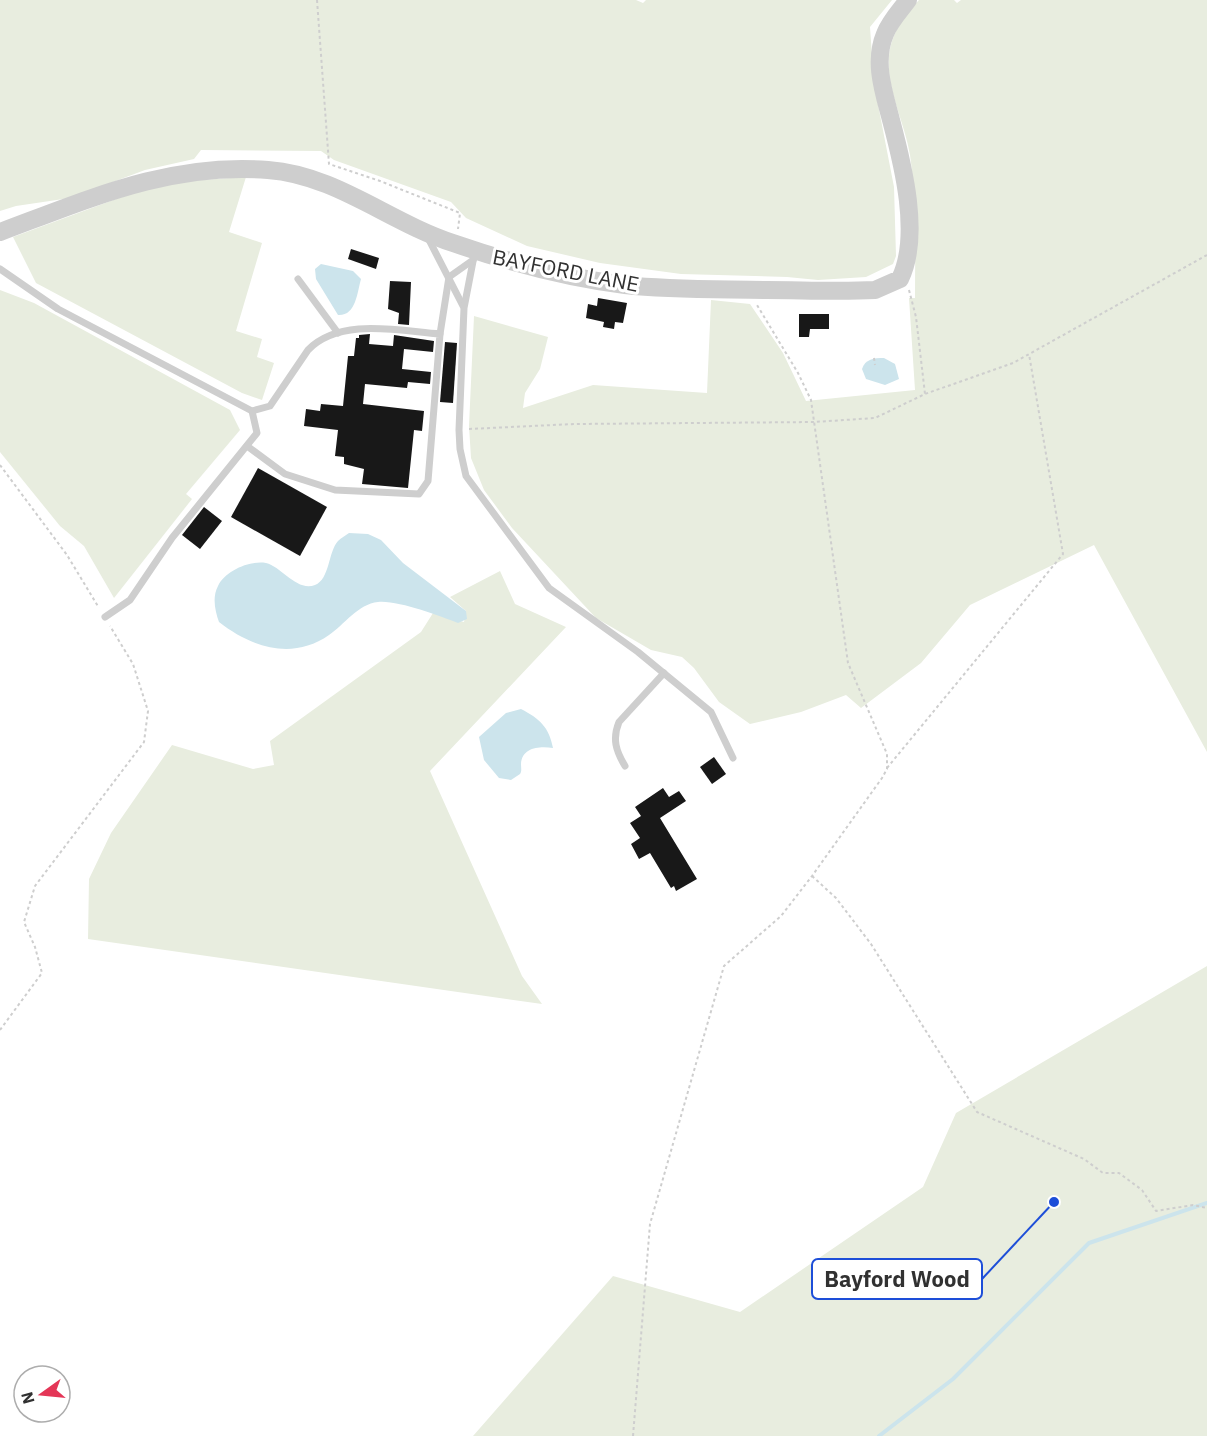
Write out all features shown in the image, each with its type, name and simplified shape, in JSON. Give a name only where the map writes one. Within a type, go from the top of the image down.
[{"type":"street","points":[[900,279],[907,261],[909,240],[906,188],[883,87],[881,52],[884,36],[908,0]]},
{"type":"street","name":"BAYFORD LANE","points":[[0,232],[153,178],[192,171],[268,170],[306,176],[336,188],[426,234],[474,255],[625,285],[758,290],[875,290],[900,279]]},
{"type":"lane","points":[[426,234],[464,308]]},
{"type":"lane","points":[[247,446],[285,474],[335,490],[419,494],[428,481],[440,334],[449,276],[474,255]]},
{"type":"lane","points":[[474,255],[464,308],[459,430],[460,449],[466,476],[549,588],[711,712],[733,758]]},
{"type":"lane","points":[[0,269],[58,309],[252,411],[270,406],[308,350],[316,342],[338,333],[360,328],[440,334]]},
{"type":"lane","points":[[298,279],[338,333]]},
{"type":"lane","points":[[105,617],[130,600],[172,538],[257,433],[252,411]]},
{"type":"lane","points":[[625,766],[617,754],[615,732],[619,722],[664,674]]},
{"type":"path","points":[[317,0],[329,164],[380,181],[460,213]]},
{"type":"path","points":[[459,430],[574,424],[814,422],[875,418],[925,394],[998,369],[1029,354],[1207,255]]},
{"type":"path","points":[[900,279],[909,289],[916,317],[925,394]]},
{"type":"path","points":[[758,290],[758,309],[798,372],[811,400],[848,663],[887,754],[887,769]]},
{"type":"path","points":[[633,1436],[650,1224],[724,966],[781,916],[887,769],[1064,554],[1029,354]]},
{"type":"path","points":[[873,358],[875,365]]},
{"type":"path","points":[[0,465],[67,555],[105,617],[133,664],[148,711],[144,742],[35,885],[24,922],[35,947],[42,973],[0,1030]]},
{"type":"path","points":[[812,876],[836,898],[872,944],[977,1112],[1065,1150],[1103,1173],[1119,1173],[1142,1190],[1156,1211],[1193,1205],[1206,1208]]},
{"type":"shaded area","points":[[0,0],[636,0],[643,3],[646,0],[892,0],[870,27],[874,84],[894,187],[896,256],[893,264],[866,277],[818,280],[681,274],[600,263],[527,246],[466,218],[451,202],[334,160],[321,151],[201,150],[194,159],[145,170],[70,198],[16,206],[0,211]]},
{"type":"shaded area","points":[[919,0],[954,0],[957,3],[961,0],[1207,0],[1207,752],[1094,545],[970,605],[921,663],[861,708],[846,695],[801,712],[750,724],[719,702],[694,668],[682,657],[651,650],[596,618],[512,528],[484,490],[471,458],[469,426],[474,316],[548,337],[540,369],[525,393],[523,408],[593,385],[707,393],[711,300],[750,304],[783,353],[806,401],[915,390],[909,298],[915,298],[914,191],[910,155],[890,81],[889,56],[895,33]]},
{"type":"shaded area","points":[[246,177],[229,232],[262,243],[236,331],[262,339],[257,357],[274,363],[262,400],[242,393],[36,283],[13,237],[146,188],[186,181]]},
{"type":"shaded area","points":[[0,290],[34,303],[230,410],[240,430],[186,494],[192,499],[114,598],[84,546],[60,526],[0,452]]},
{"type":"shaded area","points":[[500,571],[515,604],[566,627],[430,771],[522,976],[542,1004],[88,939],[89,879],[111,833],[172,745],[253,769],[274,765],[270,741],[421,632],[433,613],[464,622],[466,611],[450,597]]},
{"type":"shaded area","points":[[1207,966],[1207,1436],[473,1436],[613,1276],[740,1312],[923,1187],[956,1113]]},
{"type":"water","points":[[321,264],[353,271],[361,279],[355,303],[349,312],[338,315],[316,279],[315,269]]},
{"type":"water","points":[[884,358],[895,364],[899,379],[885,385],[866,379],[862,369],[865,363],[873,359]]},
{"type":"water","points":[[349,533],[368,534],[381,540],[403,563],[466,611],[467,619],[458,623],[407,606],[378,602],[364,607],[335,631],[315,643],[286,649],[258,644],[231,631],[219,622],[215,604],[216,590],[221,581],[232,571],[253,563],[266,563],[302,585],[315,585],[324,577],[335,546]]},
{"type":"water","points":[[521,709],[543,724],[553,748],[543,747],[528,751],[522,758],[520,774],[511,780],[499,778],[484,760],[479,737],[506,713]]},
{"type":"building","points":[[351,249],[379,258],[376,269],[348,259]]},
{"type":"building","points":[[390,281],[411,282],[409,325],[398,324],[399,313],[388,309]]},
{"type":"building","points":[[598,298],[627,303],[623,323],[615,322],[614,329],[603,327],[604,322],[586,318],[588,304],[597,306]]},
{"type":"building","points":[[799,314],[829,314],[829,329],[810,329],[809,337],[799,337]]},
{"type":"building","points":[[370,334],[369,344],[393,346],[394,335],[434,341],[433,352],[404,349],[402,369],[431,372],[430,384],[408,382],[407,388],[365,384],[363,404],[424,411],[422,431],[414,430],[408,488],[362,484],[364,469],[344,464],[344,457],[335,456],[338,430],[304,426],[306,409],[320,411],[321,404],[343,406],[348,356],[354,356],[356,338],[359,338],[359,335]]},
{"type":"building","points":[[445,342],[457,343],[453,403],[440,402]]},
{"type":"building","points":[[258,468],[327,507],[300,556],[231,517]]},
{"type":"building","points":[[204,507],[222,521],[200,549],[182,535]]},
{"type":"building","points":[[714,757],[726,774],[712,784],[700,767]]},
{"type":"building","points":[[663,788],[669,797],[679,791],[686,801],[660,818],[697,879],[676,891],[674,886],[671,888],[650,853],[639,859],[631,844],[640,838],[630,823],[641,816],[635,807]]},
{"type":"waterway","points":[[879,1436],[953,1379],[1089,1243],[1207,1203]]},
{"type":"place","name":"Bayford Wood","points":[[1054,1202]]}]
